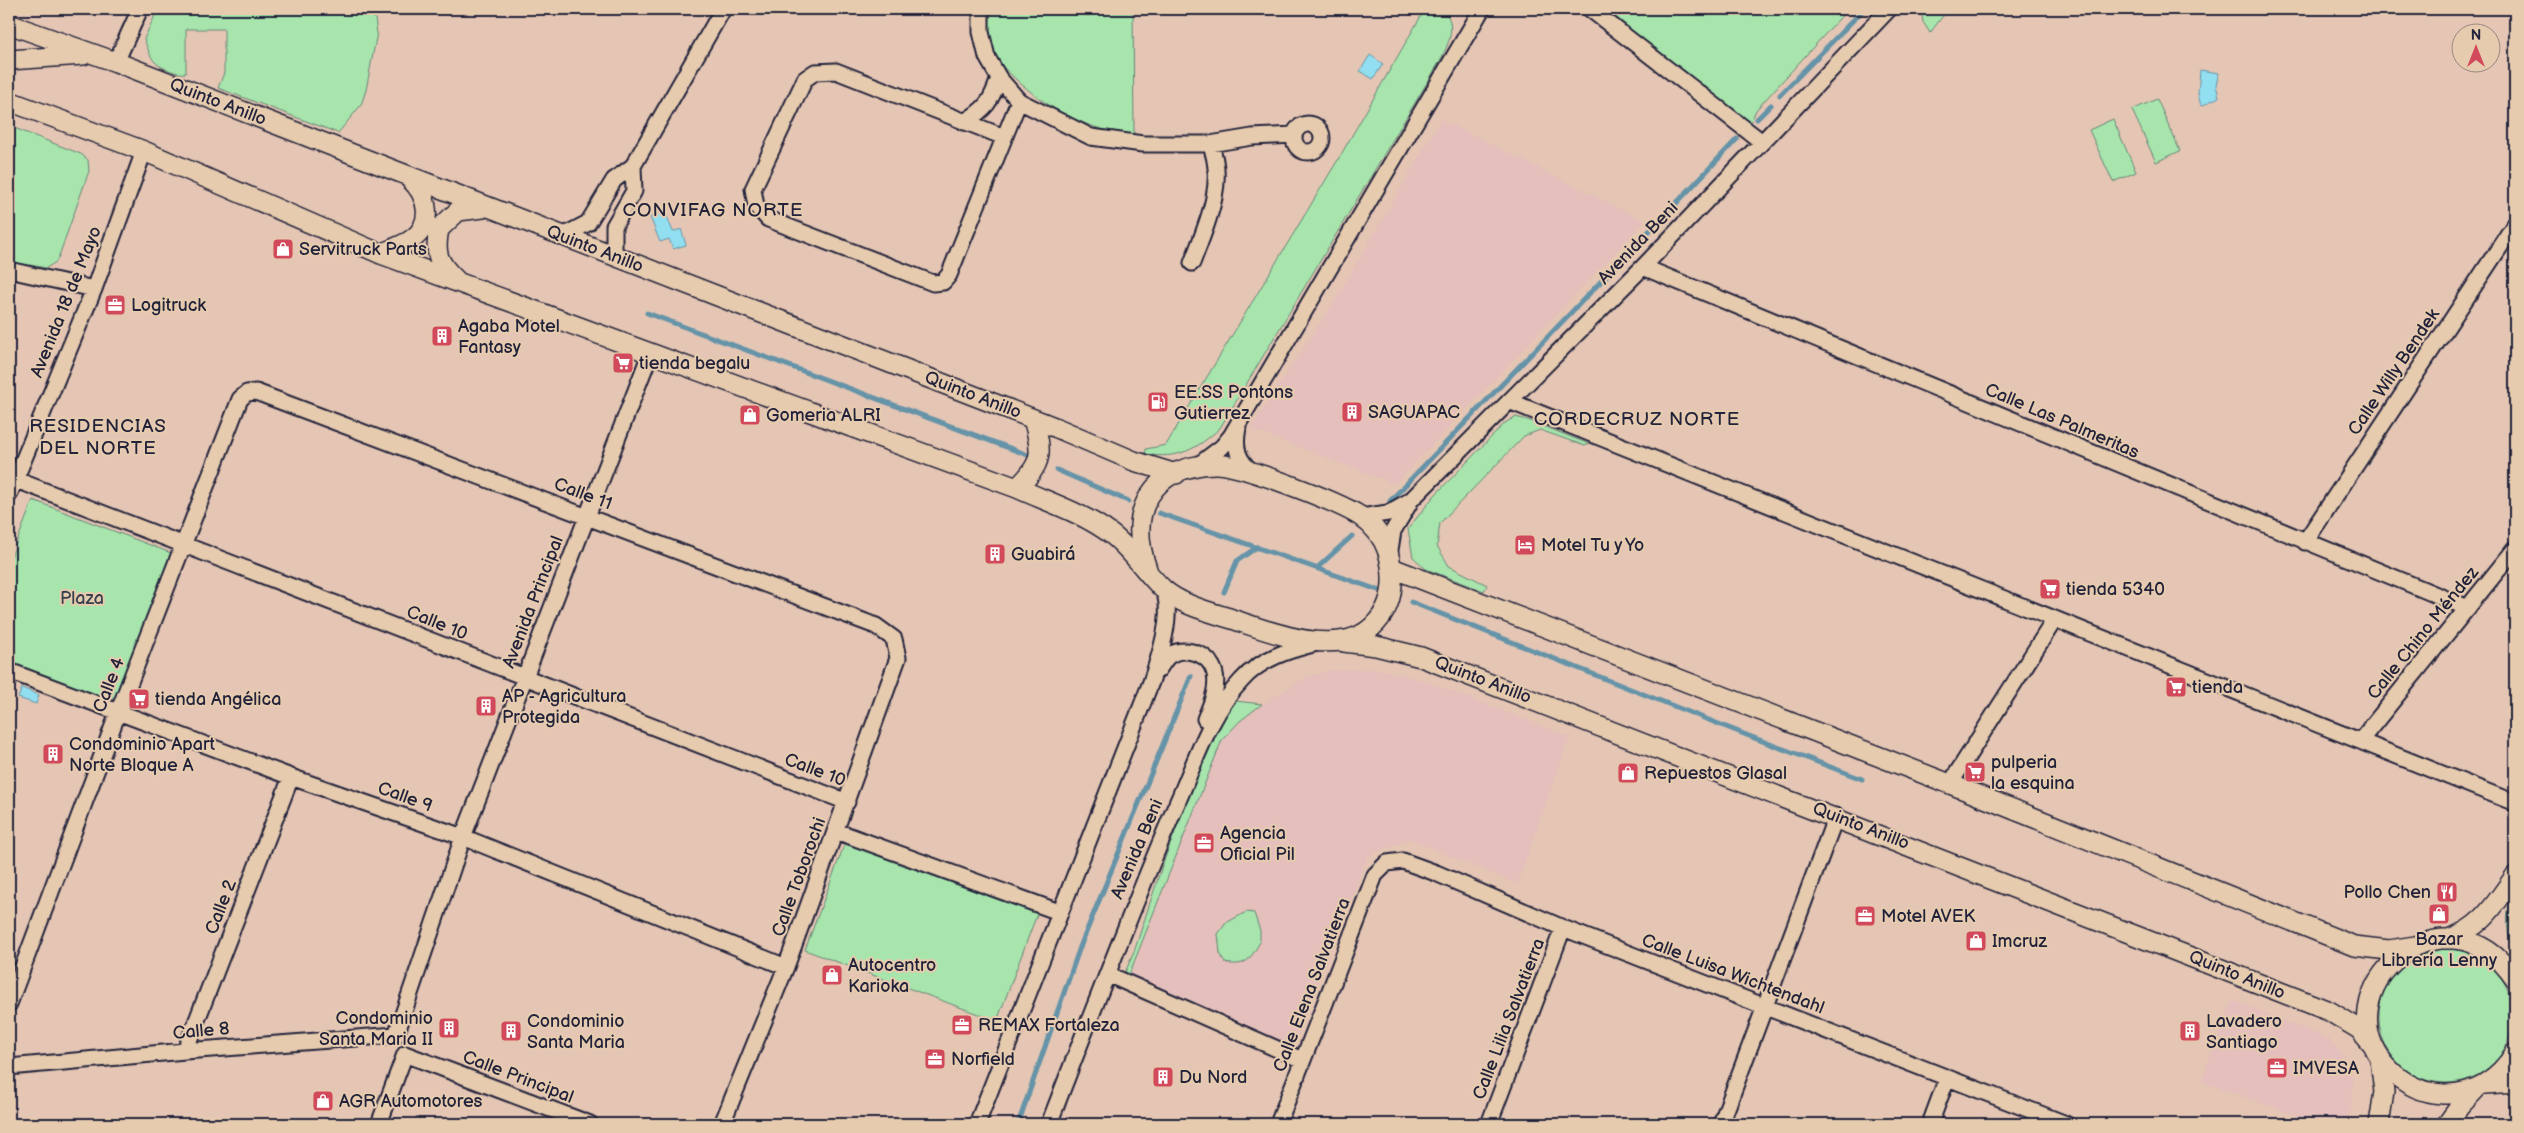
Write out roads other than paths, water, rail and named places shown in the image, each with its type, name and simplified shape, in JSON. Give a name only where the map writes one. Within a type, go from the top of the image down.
[{"type":"main road","points":[[9,24],[92,54]]},
{"type":"main road","name":"Quinto Anillo","points":[[9,60],[92,54],[116,62],[409,178],[1032,419],[1134,462],[1176,474]]},
{"type":"main road","name":"Quinto Anillo","points":[[9,101],[144,151],[381,254],[1016,488],[1084,517],[1112,534],[1147,569],[1163,589],[1201,609],[1279,635],[1326,642],[1376,646],[1421,656],[1836,816],[2329,1011],[2353,1025],[2377,1051],[2395,1075],[2405,1082],[2429,1092],[2454,1094],[2481,1086]]},
{"type":"main road","points":[[381,254],[412,239],[422,229],[427,215],[426,201],[420,188],[409,178]]},
{"type":"main road","points":[[459,282],[444,268],[437,254],[439,229],[458,211],[471,208],[486,208]]},
{"type":"main road","points":[[1016,488],[1030,476],[1040,456],[1032,419]]},
{"type":"main road","name":"Quinto Anillo","points":[[1147,569],[1139,542],[1140,516],[1155,488],[1176,474],[1196,467],[1214,464],[1229,465],[1340,506],[1361,517],[1379,533],[1391,563],[1393,585],[1383,616],[1374,626],[1355,638],[1326,642]]},
{"type":"main road","points":[[1391,563],[2354,946],[2389,950],[2447,939],[2470,930],[2481,922],[2515,876]]},
{"type":"main road","points":[[2447,939],[2469,942],[2491,953],[2500,960],[2515,979]]},
{"type":"main road","points":[[2379,1124],[2384,1092],[2369,1017],[2376,984],[2389,965],[2415,946]]},
{"type":"main road","points":[[2447,1124],[2469,1096],[2502,1071],[2515,1053]]},
{"type":"main road","points":[[2481,1086],[2515,1083]]},
{"type":"street","points":[[116,62],[140,9]]},
{"type":"street","points":[[563,236],[588,223],[614,180],[633,166],[723,9]]},
{"type":"street","points":[[981,9],[981,32],[987,56],[999,78],[1019,101],[1091,138],[1143,144],[1210,144],[1252,137],[1294,135]]},
{"type":"street","points":[[1196,467],[1222,447],[1239,422],[1481,9]]},
{"type":"street","points":[[1590,9],[1762,142]]},
{"type":"street","name":"Avenida Beni","points":[[1391,563],[1393,531],[1411,500],[1642,267],[1889,9]]},
{"type":"street","points":[[1004,138],[836,71],[815,72],[805,80],[753,189],[756,206],[768,219],[934,283],[943,282],[950,274],[1019,101]]},
{"type":"street","points":[[964,122],[987,106],[993,97],[999,78]]},
{"type":"street","points":[[1192,263],[1207,223],[1218,173],[1216,158],[1210,144]]},
{"type":"street","name":"Avenida 18 de Mayo","points":[[9,494],[94,289],[144,151]]},
{"type":"street","points":[[614,256],[614,226],[634,191],[633,166]]},
{"type":"street","name":"Calle Willy Bendek","points":[[2304,542],[2515,224]]},
{"type":"street","name":"Calle Las Palmeritas","points":[[1642,267],[2304,542],[2468,608]]},
{"type":"street","points":[[9,270],[94,289]]},
{"type":"street","name":"Avenida Principal","points":[[396,1035],[463,838],[523,677],[650,354]]},
{"type":"street","name":"Calle 4","points":[[9,1004],[119,710],[185,544],[240,398],[247,392],[256,392]]},
{"type":"street","name":"Calle 11","points":[[256,392],[876,626],[894,639]]},
{"type":"street","points":[[1509,401],[2515,803]]},
{"type":"street","points":[[1239,422],[1236,450],[1241,462],[1253,473]]},
{"type":"street","name":"Calle 10","points":[[14,480],[185,544],[847,802]]},
{"type":"street","name":"Avenida Beni","points":[[1361,517],[1388,513],[1411,500]]},
{"type":"street","name":"Calle Chino Méndez","points":[[2360,741],[2515,549]]},
{"type":"street","points":[[977,1124],[1151,682],[1160,656],[1166,620],[1168,601],[1163,589]]},
{"type":"street","points":[[1950,784],[2055,619]]},
{"type":"street","name":"Calle Toborochi","points":[[722,1124],[786,967],[847,802],[898,658],[894,639]]},
{"type":"street","name":"Avenida Beni","points":[[1049,1124],[1153,858],[1214,718],[1236,686],[1264,662],[1280,654],[1326,642]]},
{"type":"street","points":[[1151,682],[1167,658],[1179,652],[1203,656],[1212,666],[1215,686],[1211,706],[1167,808],[1153,858]]},
{"type":"street","name":"Calle 9","points":[[9,670],[292,777],[463,838],[786,967]]},
{"type":"street","name":"Calle 2","points":[[185,1051],[292,777]]},
{"type":"street","points":[[1721,1124],[1836,816]]},
{"type":"street","points":[[836,831],[1059,912]]},
{"type":"street","name":"Calle Luisa Wichtendahl","points":[[1387,863],[1403,862],[1436,873],[1563,928],[2066,1124]]},
{"type":"street","name":"Calle Elena Salvatierra","points":[[1278,1124],[1353,935],[1374,875],[1387,863]]},
{"type":"street","name":"Calle Lilia Salvatierra","points":[[1489,1124],[1563,928]]},
{"type":"street","points":[[1107,974],[1302,1060]]},
{"type":"street","points":[[379,1124],[405,1054],[396,1035]]},
{"type":"street","name":"Calle 8","points":[[9,1068],[185,1051],[396,1035]]},
{"type":"street","name":"Calle Principal","points":[[405,1054],[590,1124]]},
{"type":"street","points":[[1930,1124],[1947,1078]]},
{"type":"water","points":[[1370,55],[1383,64],[1373,79],[1360,71]]},
{"type":"water","points":[[2200,70],[2219,73],[2216,85],[2219,97],[2201,106],[2198,94]]},
{"type":"water","points":[[665,211],[673,232],[681,229],[686,245],[673,249],[669,239],[660,242],[650,217]]},
{"type":"water","points":[[22,688],[39,695],[36,704],[18,698]]},
{"type":"waterway","points":[[1780,95],[1864,9]]},
{"type":"waterway","points":[[1757,119],[1771,105]]},
{"type":"waterway","points":[[1668,212],[1737,139]]},
{"type":"waterway","points":[[1390,501],[1658,222]]},
{"type":"waterway","points":[[647,313],[1028,455]]},
{"type":"waterway","points":[[1057,470],[1128,501]]},
{"type":"waterway","points":[[1159,513],[1378,590]]},
{"type":"waterway","points":[[1317,568],[1352,536]]},
{"type":"waterway","points":[[1224,592],[1237,561],[1257,547]]},
{"type":"waterway","points":[[1411,602],[1862,779]]},
{"type":"waterway","points":[[1018,1124],[1080,947],[1191,676]]},
{"type":"place","name":"Servitruck Parts","points":[[283,249]]},
{"type":"place","name":"Logitruck","points":[[115,305]]},
{"type":"place","name":"Agaba Motel Fantasy","points":[[442,336]]},
{"type":"place","name":"tienda begalu","points":[[623,363]]},
{"type":"place","name":"EE.SS Pontons Gutierrez","points":[[1158,402]]},
{"type":"place","name":"SAGUAPAC","points":[[1352,412]]},
{"type":"place","name":"Gomeria ALRI","points":[[750,415]]},
{"type":"place","name":"Motel Tu y Yo","points":[[1525,545]]},
{"type":"place","name":"Guabirá","points":[[995,554]]},
{"type":"place","name":"tienda 5340","points":[[2050,589]]},
{"type":"place","name":"tienda","points":[[2176,687]]},
{"type":"place","name":"tienda Angélica","points":[[139,699]]},
{"type":"place","name":"AP - Agricultura Protegida","points":[[486,706]]},
{"type":"place","name":"Condominio Apart Norte Bloque A","points":[[53,754]]},
{"type":"place","name":"pulperia la esquina","points":[[1975,772]]},
{"type":"place","name":"Repuestos Glasal","points":[[1628,773]]},
{"type":"place","name":"Agencia Oficial Pil","points":[[1204,843]]},
{"type":"place","name":"Pollo Chen","points":[[2447,892]]},
{"type":"place","name":"Bazar Librería Lenny","points":[[2439,914]]},
{"type":"place","name":"Motel AVEK","points":[[1865,916]]},
{"type":"place","name":"Imcruz","points":[[1976,941]]},
{"type":"place","name":"Autocentro Karioka","points":[[832,975]]},
{"type":"place","name":"REMAX Fortaleza","points":[[962,1025]]},
{"type":"place","name":"Condominio Santa Maria II","points":[[449,1028]]},
{"type":"place","name":"Condominio Santa Maria","points":[[511,1031]]},
{"type":"place","name":"Lavadero Santiago","points":[[2190,1031]]},
{"type":"place","name":"Norfield","points":[[935,1059]]},
{"type":"place","name":"IMVESA","points":[[2277,1068]]},
{"type":"place","name":"Du Nord","points":[[1163,1077]]},
{"type":"place","name":"AGR Automotores","points":[[323,1101]]},
{"type":"district","name":"CONVIFAG NORTE","points":[[713,210]]},
{"type":"district","name":"CORDECRUZ NORTE","points":[[1637,419]]},
{"type":"district","name":"RESIDENCIAS DEL NORTE","points":[[98,437]]},
{"type":"park label","name":"Plaza","points":[[82,598]]}]
